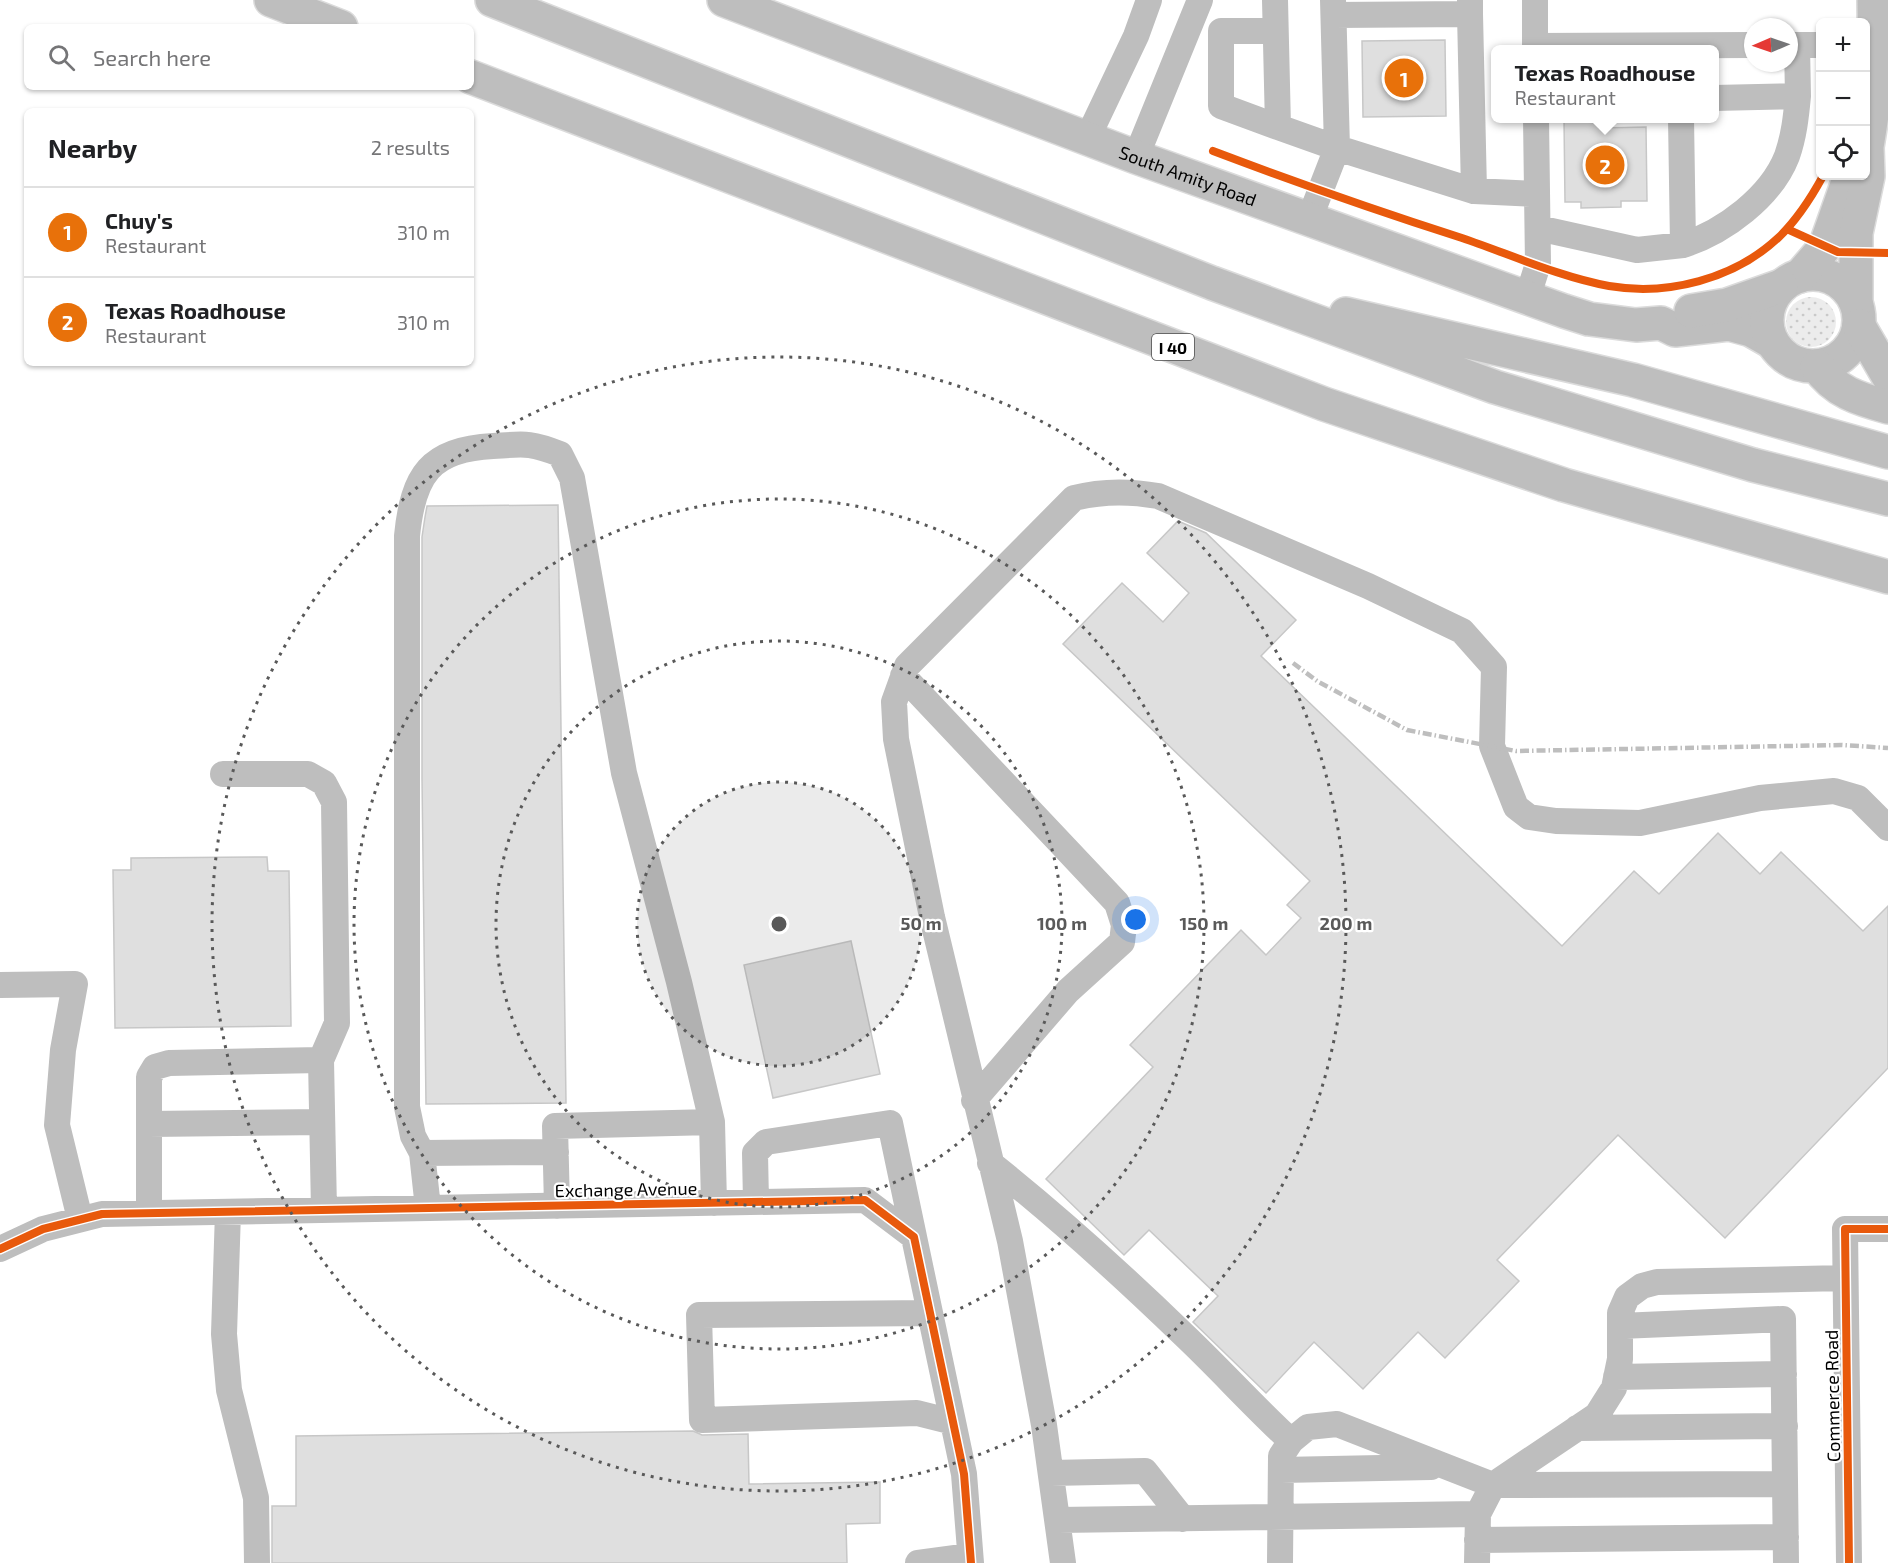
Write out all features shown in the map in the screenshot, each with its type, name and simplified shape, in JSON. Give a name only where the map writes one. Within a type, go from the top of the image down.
[{"type":"main road","points":[[271,0],[333,24]]},
{"type":"main road","points":[[492,0],[1212,283],[1495,387],[1753,465],[1888,499]]},
{"type":"main road","points":[[1870,126],[1875,96],[1874,0]]},
{"type":"main road","name":"South Amity Road","points":[[731,1],[1136,157],[1527,299],[1589,318],[1636,325],[1661,324],[1675,330],[1729,324],[1751,330],[1772,342]]},
{"type":"main road","name":"I 40","points":[[474,78],[1324,404],[1563,485],[1888,577]]},
{"type":"main road","name":"South Amity Road","points":[[1661,324],[1675,313],[1727,305],[1791,281],[1825,247],[1849,180]]},
{"type":"main road","points":[[1867,180],[1854,253],[1857,315],[1855,338],[1844,354],[1829,364],[1817,366],[1791,361],[1772,342],[1767,319],[1773,296],[1791,281],[1814,274],[1839,282],[1857,315],[1888,376]]},
{"type":"main road","points":[[1212,283],[1633,380],[1888,452]]},
{"type":"main road","points":[[1817,366],[1825,379],[1840,390],[1888,407]]},
{"type":"street","points":[[1088,137],[1136,36],[1149,0]]},
{"type":"street","points":[[1136,157],[1200,0]]},
{"type":"street","points":[[1275,0],[1278,127]]},
{"type":"street","points":[[1534,0],[1535,45]]},
{"type":"street","points":[[1308,220],[1337,148],[1334,8],[1470,7],[1474,191]]},
{"type":"street","points":[[1275,32],[1221,31],[1221,106],[1337,148],[1474,191],[1537,194]]},
{"type":"street","points":[[1719,46],[1744,45]]},
{"type":"street","points":[[1538,228],[1636,250],[1683,245],[1725,226],[1773,180],[1786,158],[1795,129],[1802,45]]},
{"type":"street","points":[[1719,98],[1798,96]]},
{"type":"street","points":[[1527,299],[1538,264],[1536,123]]},
{"type":"street","points":[[1681,123],[1683,245]]},
{"type":"street","points":[[428,1208],[422,1153],[412,1136],[407,1107],[407,536],[410,510],[419,483],[436,460],[464,447],[533,443],[560,454],[572,478],[624,773],[679,981],[712,1122],[714,1203]]},
{"type":"street","points":[[1063,1563],[1051,1473],[1010,1241],[974,1100],[932,917],[896,739],[894,702],[907,666],[1074,498],[1092,493],[1138,493],[1158,496],[1368,586],[1462,631],[1494,668],[1492,746],[1516,807],[1528,817],[1556,821],[1640,823],[1760,798],[1834,791],[1858,798],[1888,828]]},
{"type":"street","points":[[903,676],[1117,903],[1124,925],[1122,942],[1068,991],[974,1100]]},
{"type":"street","points":[[223,774],[308,774],[324,783],[334,802],[337,1023],[321,1060],[324,1210]]},
{"type":"street","points":[[0,985],[75,984],[63,1050],[57,1125],[80,1220]]},
{"type":"street","points":[[149,1213],[149,1077],[155,1067],[169,1063],[321,1060]]},
{"type":"street","points":[[149,1124],[322,1122]]},
{"type":"street","points":[[556,1206],[555,1126],[712,1122]]},
{"type":"street","points":[[756,1202],[754,1154],[766,1143],[890,1123],[964,1474],[971,1560],[918,1563]]},
{"type":"street","points":[[422,1153],[556,1152]]},
{"type":"street","points":[[990,1163],[1056,1216],[1185,1336],[1252,1406],[1291,1441]]},
{"type":"street","name":"Exchange Avenue","points":[[0,1249],[44,1229],[102,1214],[865,1200],[915,1237]]},
{"type":"street","points":[[228,1212],[224,1334],[229,1390],[255,1498],[257,1563]]},
{"type":"street","name":"Commerce Road","points":[[1849,1563],[1845,1229],[1888,1229]]},
{"type":"street","points":[[1786,1537],[1477,1551],[1478,1514],[1493,1485],[1597,1415],[1614,1388],[1620,1359],[1620,1313],[1626,1297],[1642,1286],[1657,1282],[1845,1278]]},
{"type":"street","points":[[930,1313],[699,1315],[702,1420],[917,1413],[953,1422]]},
{"type":"street","points":[[1620,1326],[1783,1319],[1786,1563]]},
{"type":"street","points":[[1616,1377],[1784,1374]]},
{"type":"street","points":[[1280,1563],[1281,1456],[1291,1441],[1308,1427],[1337,1424],[1493,1485],[1785,1484]]},
{"type":"street","points":[[1577,1428],[1785,1426]]},
{"type":"street","points":[[1281,1470],[1444,1466]]},
{"type":"street","points":[[1051,1473],[1145,1471],[1183,1519]]},
{"type":"street","points":[[1058,1520],[1478,1514]]},
{"type":"shaded area","points":[[1806,297],[1816,297],[1829,304],[1836,317],[1836,327],[1829,340],[1816,347],[1806,347],[1797,343],[1790,336],[1786,327],[1786,317],[1790,308],[1797,301]]},
{"type":"building","points":[[1445,40],[1446,116],[1363,117],[1362,41]]},
{"type":"building","points":[[1564,123],[1599,123],[1599,128],[1646,127],[1647,201],[1621,201],[1621,207],[1581,208],[1581,202],[1565,202]]},
{"type":"building","points":[[558,505],[566,1103],[426,1104],[422,537],[427,506]]},
{"type":"building","points":[[1178,521],[1206,533],[1296,620],[1261,656],[1562,946],[1634,871],[1659,894],[1718,833],[1760,874],[1781,852],[1863,931],[1888,906],[1888,1068],[1725,1238],[1618,1135],[1497,1260],[1519,1281],[1445,1358],[1418,1332],[1363,1389],[1314,1342],[1266,1393],[1193,1322],[1218,1296],[1149,1230],[1124,1255],[1046,1179],[1153,1067],[1130,1045],[1241,930],[1266,955],[1301,918],[1287,905],[1310,881],[1063,644],[1122,583],[1163,622],[1189,593],[1147,553]]},
{"type":"building","points":[[267,857],[268,871],[289,871],[291,1026],[115,1028],[113,870],[131,870],[131,858]]},
{"type":"building","points":[[851,941],[880,1074],[773,1098],[744,965]]},
{"type":"building","points":[[693,1431],[702,1435],[748,1434],[749,1484],[880,1482],[880,1523],[846,1524],[847,1563],[272,1563],[272,1506],[296,1506],[296,1436]]},
{"type":"railway","points":[[1293,663],[1317,681],[1407,730],[1516,751],[1842,745],[1888,748]]},
{"type":"cycle path","points":[[1213,151],[1553,271],[1609,286],[1631,288],[1677,286],[1721,274],[1741,264],[1761,252],[1785,231],[1821,180]]},
{"type":"cycle path","points":[[1787,229],[1838,252],[1888,253]]},
{"type":"cycle path","points":[[0,1249],[43,1229],[102,1214],[865,1200],[914,1237],[964,1474],[971,1563]]},
{"type":"cycle path","points":[[1849,1563],[1845,1229],[1888,1229]]},
{"type":"place","name":"Chuy's","points":[[1404,78]]},
{"type":"place","name":"Texas Roadhouse","points":[[1605,165]]}]
